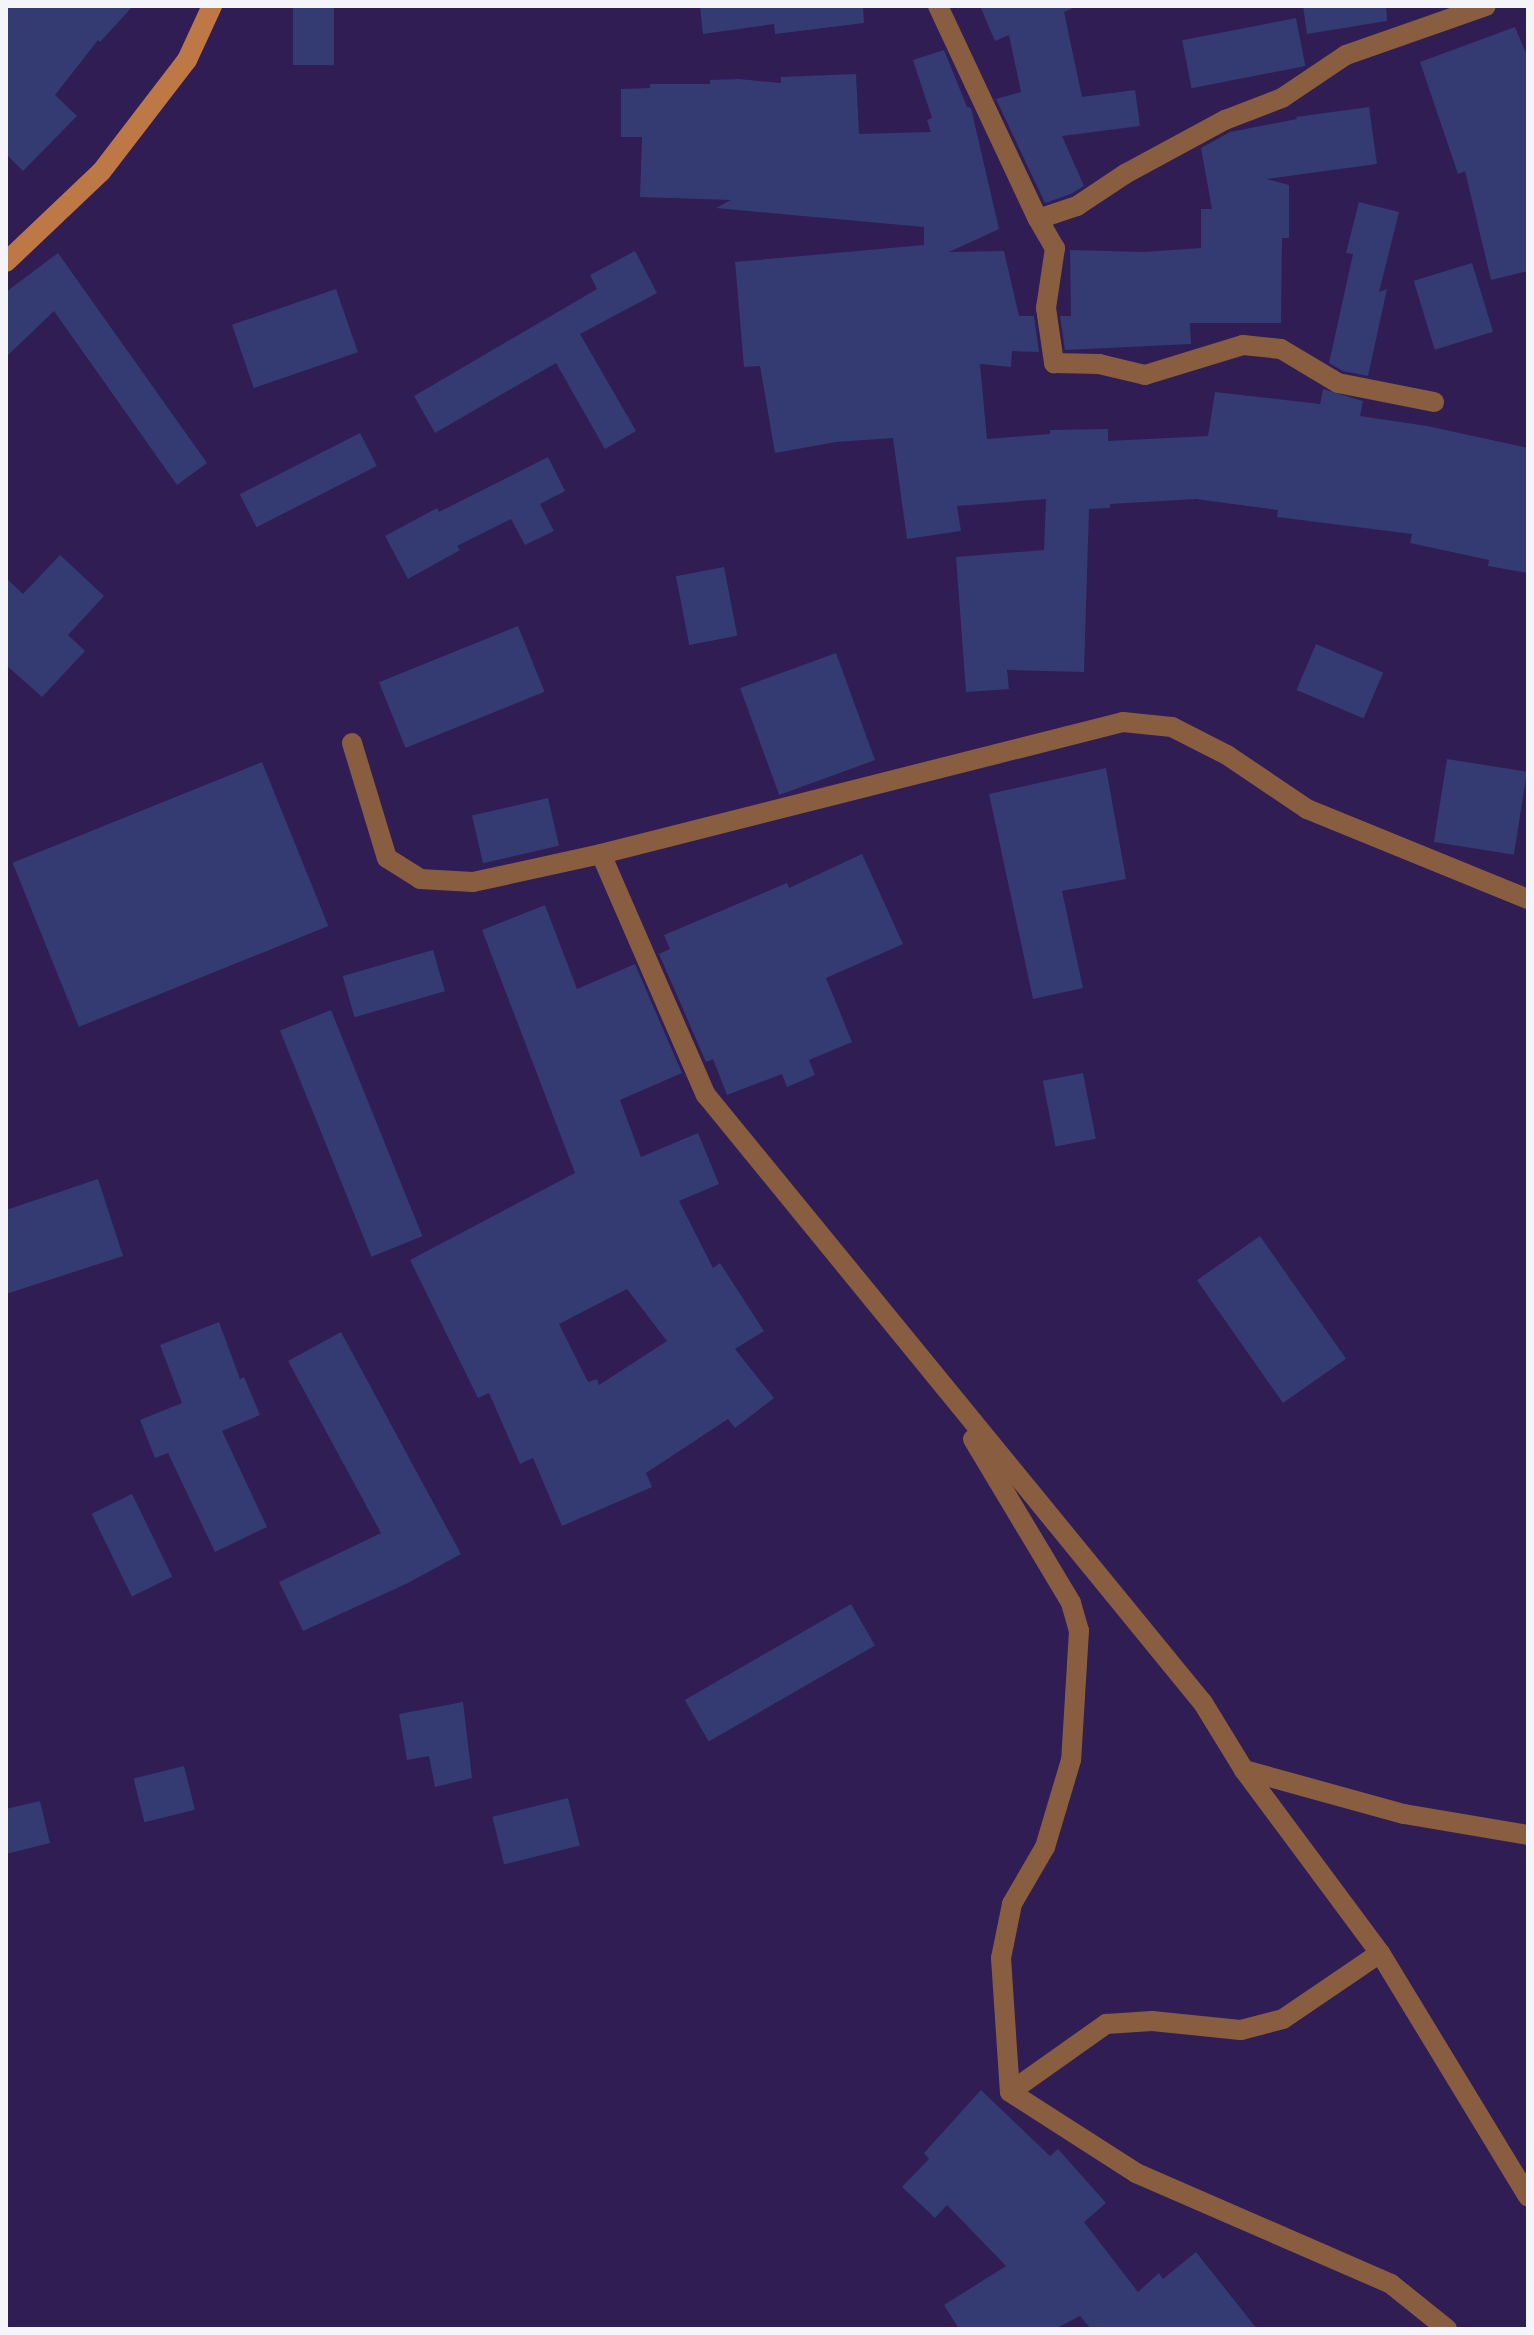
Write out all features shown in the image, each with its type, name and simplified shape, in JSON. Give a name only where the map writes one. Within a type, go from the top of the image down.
[{"type":"street","points":[[6,262],[101,172],[187,60],[212,6]]},
{"type":"street","points":[[938,6],[1038,219],[1055,248],[1046,308],[1054,363],[1099,364],[1145,375],[1186,365],[1243,345],[1281,349],[1338,383],[1434,402]]},
{"type":"street","points":[[1038,219],[1077,206],[1125,174],[1225,120],[1282,98],[1346,55],[1486,6]]},
{"type":"street","points":[[352,743],[387,858],[420,879],[473,882],[601,854],[1123,722],[1172,727],[1227,755],[1307,809],[1528,899]]},
{"type":"street","points":[[601,854],[706,1095],[1203,1703],[1244,1770],[1380,1953],[1521,2175],[1528,2196]]},
{"type":"street","points":[[941,1386],[1071,1603],[1079,1631],[1071,1760],[1045,1847],[1012,1904],[1001,1958],[1010,2092]]},
{"type":"street","points":[[1244,1770],[1404,1814],[1528,1835]]},
{"type":"street","points":[[1010,2092],[1106,2024],[1152,2021],[1241,2030],[1283,2019],[1380,1953]]},
{"type":"street","points":[[1010,2092],[1136,2173],[1391,2284],[1447,2329]]},
{"type":"building","points":[[6,6],[133,6],[100,42],[98,40],[55,95],[77,116],[23,171],[6,154]]},
{"type":"building","points":[[293,6],[334,6],[334,65],[293,65]]},
{"type":"building","points":[[700,6],[863,6],[864,23],[775,34],[774,24],[703,34]]},
{"type":"building","points":[[980,6],[1078,6],[1064,12],[1082,97],[1135,90],[1140,126],[1062,136],[1084,186],[1071,194],[1045,203],[996,99],[1021,92],[1009,35],[995,41]]},
{"type":"building","points":[[1303,6],[1386,6],[1387,21],[1307,34]]},
{"type":"building","points":[[1296,18],[1305,66],[1191,88],[1182,40]]},
{"type":"building","points":[[1515,27],[1528,58],[1528,271],[1491,280],[1465,171],[1458,174],[1420,62]]},
{"type":"building","points":[[944,50],[967,107],[971,108],[999,229],[949,252],[1004,251],[1019,316],[1034,316],[1039,352],[1012,351],[1011,367],[980,364],[987,439],[1050,434],[1050,430],[1108,429],[1108,441],[1208,436],[1215,392],[1320,404],[1323,389],[1363,401],[1360,416],[1427,426],[1528,448],[1528,573],[1488,566],[1489,560],[1410,543],[1412,534],[1277,517],[1278,510],[1196,499],[1110,504],[1110,508],[1089,509],[1084,672],[1007,670],[1009,689],[966,692],[956,557],[1044,550],[1046,499],[957,506],[961,531],[907,539],[893,438],[836,442],[775,453],[760,366],[744,367],[735,262],[924,245],[924,227],[716,208],[731,200],[640,197],[642,137],[621,137],[621,89],[650,88],[650,84],[710,84],[710,80],[781,83],[781,77],[856,74],[859,134],[931,132],[927,120],[932,118],[913,60]]},
{"type":"building","points":[[1369,107],[1377,164],[1266,179],[1289,185],[1289,238],[1282,238],[1281,323],[1190,323],[1191,344],[1065,350],[1060,316],[1071,316],[1070,250],[1144,252],[1201,248],[1201,209],[1212,209],[1201,148],[1230,132],[1296,117]]},
{"type":"building","points":[[1359,202],[1399,212],[1379,292],[1387,289],[1368,376],[1343,371],[1329,363],[1353,254],[1346,253]]},
{"type":"building","points":[[635,251],[657,293],[580,334],[636,431],[605,449],[556,363],[435,433],[414,396],[597,289],[590,275]]},
{"type":"building","points":[[58,253],[207,463],[177,485],[54,311],[6,357],[6,292]]},
{"type":"building","points":[[1472,263],[1493,332],[1435,350],[1414,281]]},
{"type":"building","points":[[336,289],[358,352],[254,388],[232,325]]},
{"type":"building","points":[[360,433],[377,466],[257,527],[240,494]]},
{"type":"building","points":[[548,457],[565,491],[540,504],[554,531],[525,545],[511,519],[457,546],[460,550],[408,579],[385,536],[437,508],[439,512]]},
{"type":"building","points":[[60,555],[104,596],[68,635],[85,651],[42,697],[6,665],[6,578],[23,594]]},
{"type":"building","points":[[724,567],[737,636],[689,645],[676,576]]},
{"type":"building","points":[[518,626],[545,692],[406,748],[379,682]]},
{"type":"building","points":[[1316,644],[1383,673],[1364,719],[1296,690]]},
{"type":"building","points":[[836,653],[875,760],[779,795],[740,688]]},
{"type":"building","points":[[1447,759],[1527,772],[1514,855],[1434,842]]},
{"type":"building","points":[[262,762],[328,926],[79,1027],[13,863]]},
{"type":"building","points":[[1106,768],[1126,879],[1062,891],[1083,988],[1033,999],[989,794]]},
{"type":"building","points":[[548,798],[559,846],[483,863],[472,816]]},
{"type":"building","points":[[862,854],[903,944],[826,978],[852,1042],[809,1060],[815,1075],[787,1087],[782,1074],[727,1095],[713,1059],[706,1062],[659,954],[670,949],[664,935],[787,883],[789,888]]},
{"type":"building","points":[[545,905],[577,989],[635,964],[682,1073],[620,1100],[641,1157],[698,1133],[719,1184],[679,1201],[713,1268],[720,1263],[764,1331],[735,1349],[774,1398],[735,1428],[728,1419],[646,1473],[652,1487],[562,1526],[533,1458],[520,1464],[489,1393],[478,1398],[410,1260],[575,1173],[482,930]],"holes":[[[627,1289],[667,1341],[599,1385],[597,1379],[588,1382],[559,1324]]]},
{"type":"building","points":[[433,950],[445,991],[354,1017],[343,976]]},
{"type":"building","points":[[331,1010],[422,1236],[371,1257],[280,1031]]},
{"type":"building","points":[[1083,1073],[1096,1139],[1056,1147],[1043,1081]]},
{"type":"building","points":[[98,1179],[123,1256],[6,1294],[6,1210]]},
{"type":"building","points":[[1260,1236],[1346,1359],[1283,1403],[1197,1280]]},
{"type":"building","points":[[219,1322],[240,1379],[244,1377],[260,1415],[222,1431],[267,1527],[215,1552],[168,1453],[155,1458],[140,1420],[182,1403],[160,1345]]},
{"type":"building","points":[[341,1332],[461,1554],[408,1583],[303,1631],[279,1582],[381,1533],[288,1361]]},
{"type":"building","points":[[132,1494],[172,1577],[132,1596],[92,1514]]},
{"type":"building","points":[[851,1604],[875,1646],[709,1742],[685,1700]]},
{"type":"building","points":[[463,1702],[472,1778],[435,1787],[429,1756],[407,1760],[399,1714]]},
{"type":"building","points":[[184,1766],[195,1810],[144,1822],[134,1779]]},
{"type":"building","points":[[568,1798],[580,1846],[504,1864],[492,1817]]},
{"type":"building","points":[[40,1801],[50,1843],[6,1854],[6,1809]]},
{"type":"building","points":[[981,2090],[1050,2156],[1058,2149],[1106,2203],[1084,2222],[1138,2292],[1159,2273],[1163,2279],[1196,2252],[1257,2329],[1091,2329],[1080,2316],[1055,2329],[959,2329],[944,2305],[1006,2266],[947,2205],[935,2218],[902,2187],[929,2159],[924,2153]]}]
